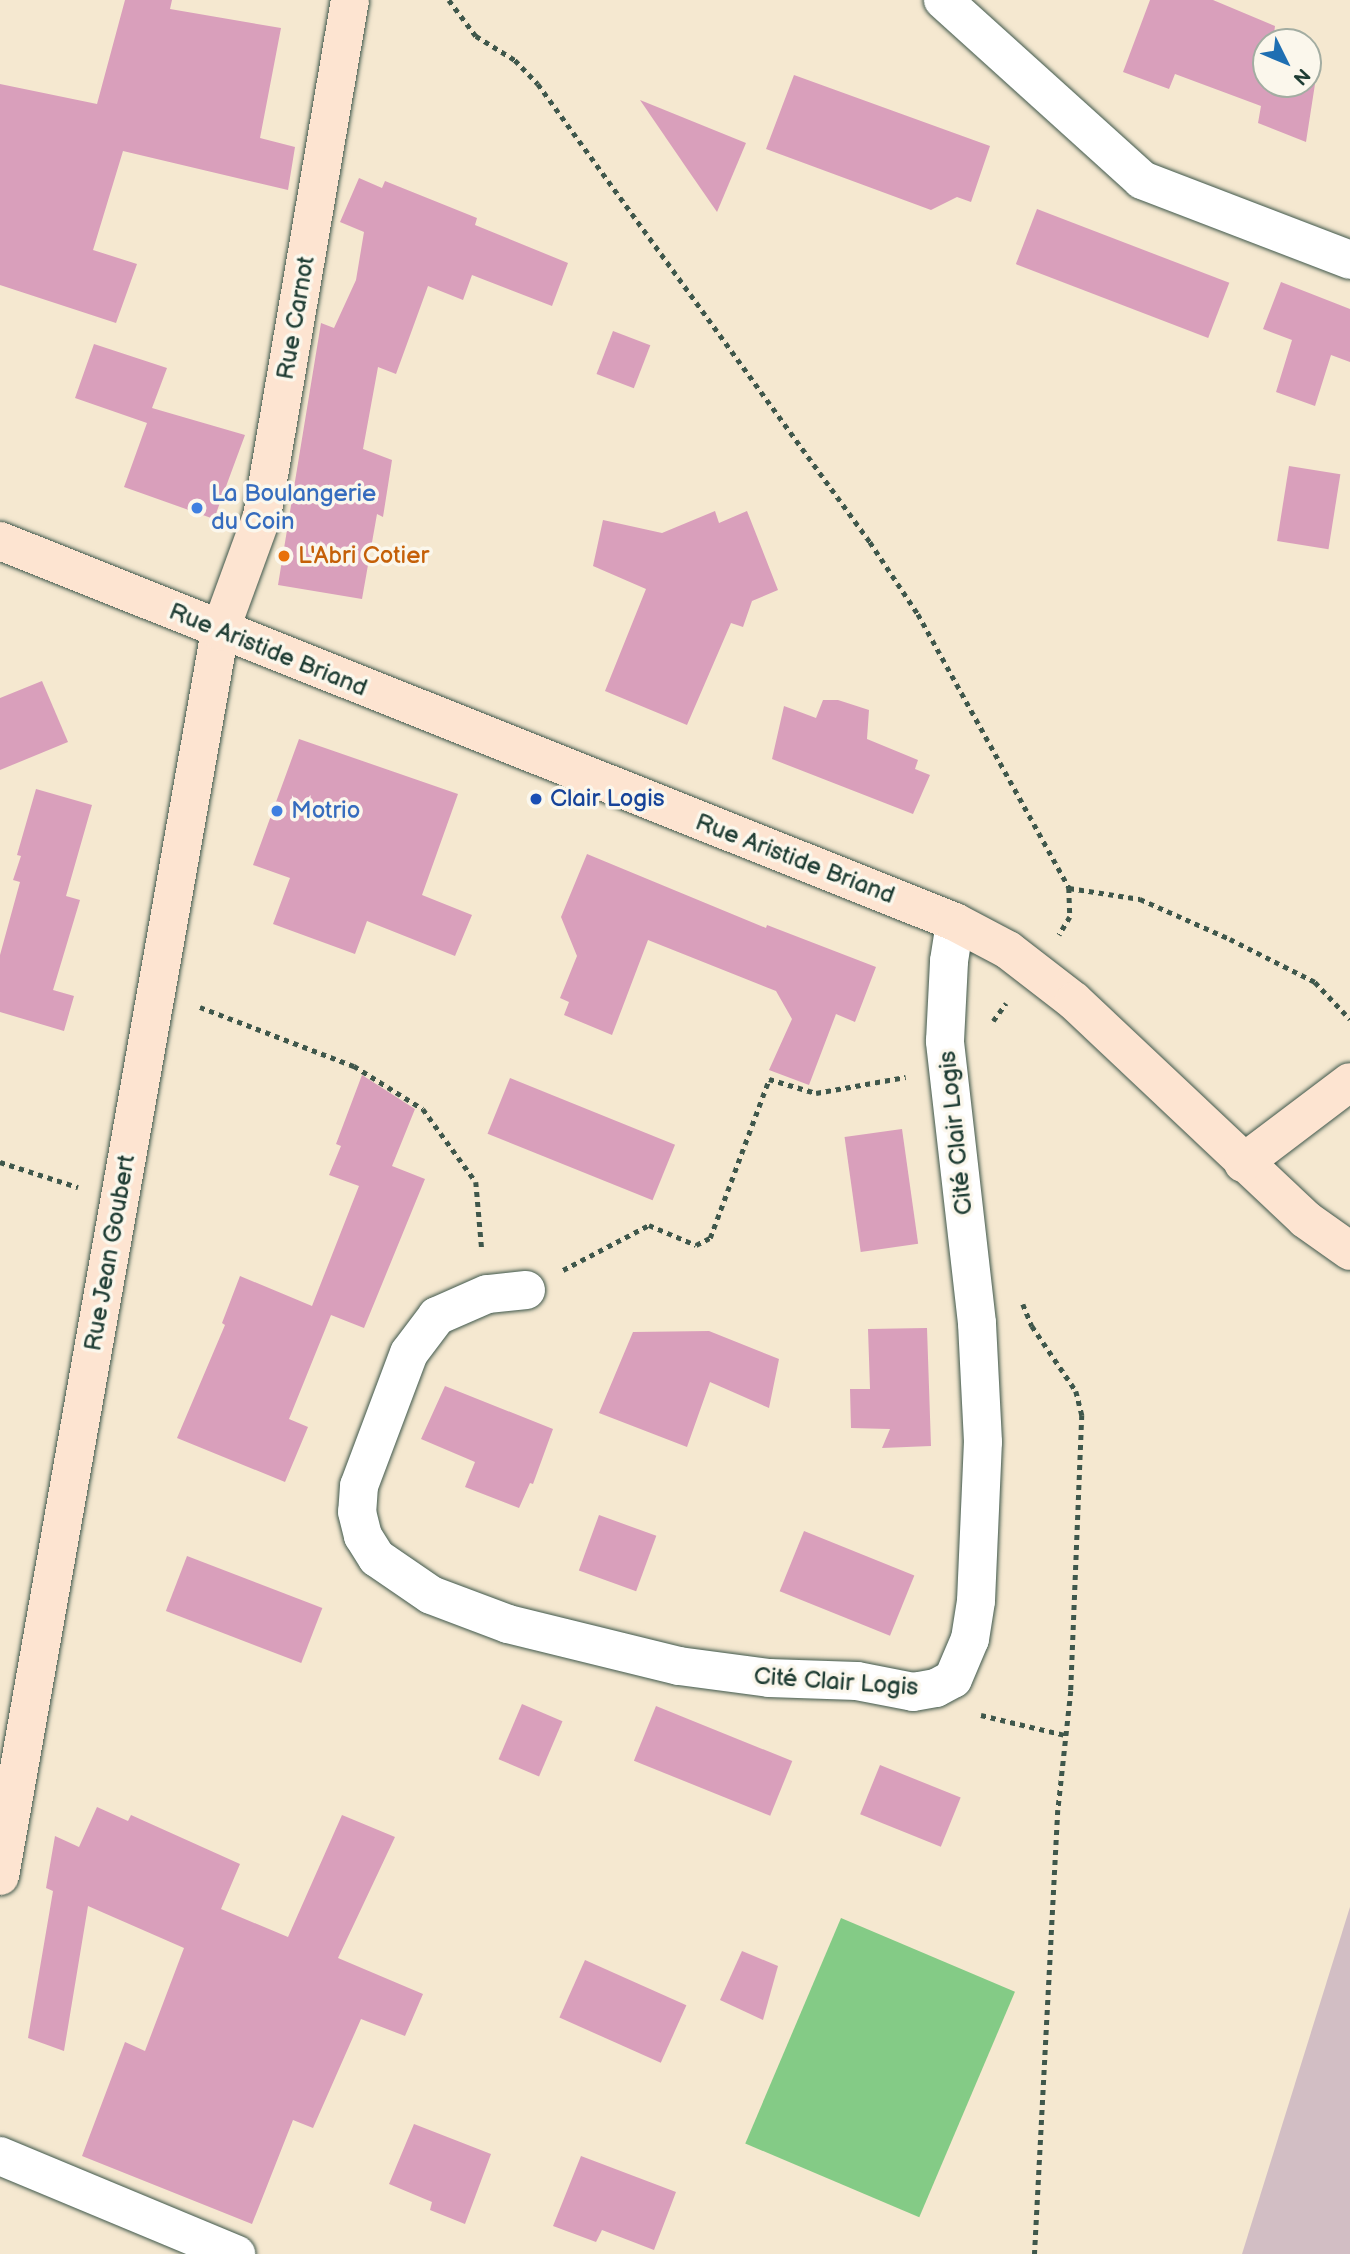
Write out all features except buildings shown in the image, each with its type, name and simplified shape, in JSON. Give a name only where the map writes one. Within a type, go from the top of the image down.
[{"type":"main road","name":"Rue Carnot","points":[[220,631],[262,516],[351,0]]},
{"type":"main road","name":"Rue Aristide Briand","points":[[0,541],[955,922],[1008,950],[1074,1001],[1243,1163],[1305,1219],[1350,1251]]},
{"type":"main road","name":"Rue Jean Goubert","points":[[0,1876],[220,631]]},
{"type":"main road","points":[[1243,1163],[1350,1082]]},
{"type":"street","points":[[943,0],[1142,180],[1350,260]]},
{"type":"street","name":"Cité Clair Logis","points":[[526,1290],[487,1294],[437,1316],[410,1353],[359,1486],[357,1512],[363,1536],[377,1558],[431,1595],[508,1624],[679,1666],[769,1678],[857,1681],[913,1692],[936,1688],[953,1679],[970,1639],[976,1601],[983,1441],[977,1322],[945,1041],[949,961],[955,922]]},
{"type":"street","points":[[0,2156],[236,2254]]},
{"type":"path","points":[[449,0],[476,36],[515,60],[538,84],[870,542],[918,614],[1069,888],[1070,917],[1052,943]]},
{"type":"path","points":[[1069,888],[1140,899],[1230,939],[1315,982],[1350,1019]]},
{"type":"path","points":[[156,991],[354,1066],[423,1108],[476,1182],[487,1294]]},
{"type":"path","points":[[990,1032],[994,1019],[1009,1000]]},
{"type":"path","points":[[526,1290],[649,1225],[696,1245],[710,1238],[769,1079],[816,1093],[948,1070]]},
{"type":"path","points":[[0,1162],[119,1199]]},
{"type":"path","points":[[1020,1291],[1032,1326],[1081,1403],[1072,1691],[1058,1810],[1035,2254]]},
{"type":"path","points":[[953,1679],[975,1714],[1065,1735]]},
{"type":"shaded area","points":[[1350,1907],[1350,2254],[1242,2254]]},
{"type":"green space","points":[[841,1918],[1015,1992],[919,2217],[745,2144]]},
{"type":"place","name":"La Boulangerie du Coin","points":[[197,508]]},
{"type":"place","name":"L'Abri Cotier","points":[[284,556]]},
{"type":"place","name":"Clair Logis","points":[[536,799]]},
{"type":"place","name":"Motrio","points":[[277,811]]}]
